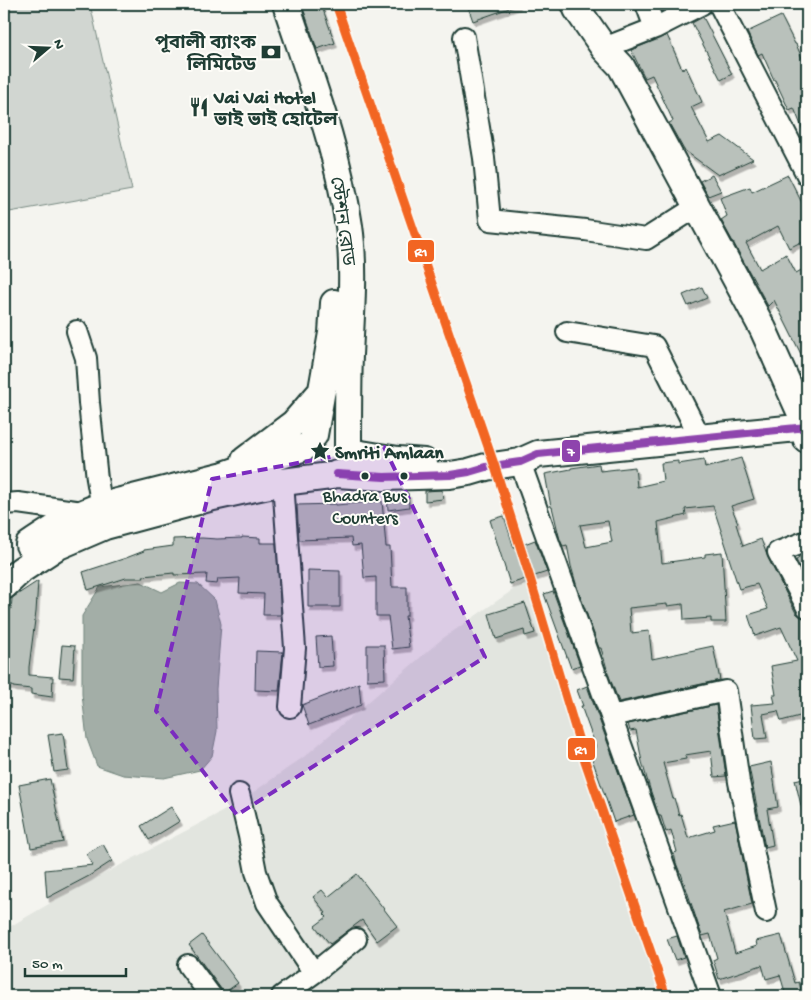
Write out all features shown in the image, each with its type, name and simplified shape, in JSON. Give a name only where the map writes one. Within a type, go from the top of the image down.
[{"type":"main road","name":"স্টেশন রোড","points":[[270,4],[300,92],[319,158],[334,233],[336,266],[332,333],[322,391],[309,441]]},
{"type":"main road","name":"স্টেশন রোড","points":[[286,4],[329,135],[350,227],[352,288],[349,366],[341,462]]},
{"type":"main road","points":[[574,4],[604,48],[621,66],[763,329],[805,434]]},
{"type":"main road","points":[[604,48],[610,74],[754,333],[805,434]]},
{"type":"main road","points":[[224,475],[294,423],[322,391]]},
{"type":"main road","points":[[4,563],[8,558],[50,531],[224,475],[309,441],[324,431],[331,431],[345,440],[341,462],[322,476],[316,473],[310,468],[304,454],[309,441]]},
{"type":"main road","points":[[520,462],[539,467],[805,434]]},
{"type":"main road","points":[[4,586],[21,570],[56,547],[96,515],[213,496],[283,482],[341,462],[384,477],[450,475],[520,462],[538,454],[700,437],[805,434]]},
{"type":"street","points":[[646,4],[655,28]]},
{"type":"street","points":[[604,48],[655,28],[702,4]]},
{"type":"street","points":[[719,4],[807,175]]},
{"type":"street","points":[[464,37],[484,158],[490,220],[585,230],[646,239],[687,213]]},
{"type":"street","points":[[4,504],[18,502],[96,515],[97,479],[86,358],[77,331]]},
{"type":"street","points":[[567,332],[654,346],[700,437]]},
{"type":"street","points":[[520,462],[711,996]]},
{"type":"street","points":[[283,482],[295,648],[290,708]]},
{"type":"street","points":[[807,541],[778,552],[807,607]]},
{"type":"street","points":[[611,716],[726,691],[738,782],[766,912]]},
{"type":"street","points":[[239,794],[256,872],[267,903],[314,973]]},
{"type":"street","points":[[282,996],[356,939]]},
{"type":"street","points":[[188,965],[211,996]]},
{"type":"highlighted area","points":[[384,447],[485,657],[237,815],[156,711],[212,479]]},
{"type":"shaded area","points":[[4,4],[90,4],[132,190],[4,213]]},
{"type":"shaded area","points":[[530,578],[661,975],[664,996],[4,996],[4,930],[73,890],[235,805],[305,756],[442,639]]},
{"type":"shaded area","points":[[141,582],[162,592],[180,583],[198,584],[215,600],[221,624],[216,689],[217,731],[212,756],[200,770],[164,778],[123,775],[97,766],[87,739],[82,694],[82,616],[100,587]]},
{"type":"building","points":[[321,4],[335,43],[317,49],[303,8]]},
{"type":"building","points":[[467,4],[518,4],[518,5],[473,21]]},
{"type":"building","points":[[781,16],[807,70],[807,140],[794,108],[789,110],[762,53],[758,55],[747,32]]},
{"type":"building","points":[[703,17],[732,74],[721,80],[692,23]]},
{"type":"building","points":[[667,35],[682,69],[686,67],[702,102],[691,107],[709,142],[722,136],[753,159],[718,175],[684,150],[669,123],[673,121],[652,75],[645,78],[631,50]]},
{"type":"building","points":[[712,175],[721,191],[708,196],[700,181]]},
{"type":"building","points":[[788,175],[803,205],[807,203],[807,239],[789,248],[778,226],[746,243],[760,269],[786,254],[796,273],[807,267],[807,366],[774,300],[768,306],[721,220],[727,216],[720,198],[750,187],[752,192]]},
{"type":"building","points":[[702,287],[707,298],[688,306],[683,295]]},
{"type":"building","points":[[741,458],[754,499],[731,506],[738,523],[736,524],[743,546],[761,539],[768,558],[796,613],[807,619],[807,714],[781,721],[778,711],[763,714],[767,738],[755,739],[751,705],[775,703],[773,695],[776,695],[771,666],[797,661],[781,627],[755,636],[748,615],[768,609],[757,584],[739,589],[713,506],[685,509],[686,515],[658,522],[662,563],[705,557],[705,554],[722,552],[726,622],[711,622],[711,618],[684,620],[683,604],[629,608],[631,633],[649,631],[652,659],[713,646],[720,680],[619,702],[601,648],[599,648],[577,587],[567,545],[563,546],[560,540],[545,474],[599,464],[600,471],[635,467],[637,487],[663,481],[661,463],[678,461],[678,464],[704,460],[705,468]],"holes":[[[608,521],[612,542],[586,547],[580,525]]]},
{"type":"building","points":[[442,490],[443,499],[425,501],[425,491]]},
{"type":"building","points":[[408,493],[409,507],[388,510],[387,496]]},
{"type":"building","points":[[382,501],[386,547],[390,547],[392,587],[407,587],[407,616],[405,616],[409,647],[392,649],[388,616],[376,616],[376,577],[364,578],[361,545],[352,546],[351,538],[299,540],[297,505],[336,505]]},
{"type":"building","points":[[504,516],[514,548],[535,540],[547,572],[510,584],[490,520]]},
{"type":"building","points":[[260,538],[260,543],[276,543],[281,615],[263,615],[264,594],[239,593],[240,578],[218,579],[217,584],[206,583],[207,574],[174,575],[174,573],[143,576],[144,578],[126,578],[88,590],[83,572],[144,550],[173,546],[173,539]]},
{"type":"building","points":[[807,554],[807,582],[796,560]]},
{"type":"building","points":[[308,570],[340,571],[340,607],[308,607]]},
{"type":"building","points":[[38,581],[29,675],[53,677],[52,697],[31,694],[31,689],[4,686],[4,615],[11,609],[12,598]]},
{"type":"building","points":[[553,591],[580,665],[571,668],[544,594]]},
{"type":"building","points":[[525,603],[535,633],[525,636],[524,630],[496,639],[489,614]]},
{"type":"building","points":[[331,636],[333,666],[318,667],[316,637]]},
{"type":"building","points":[[62,645],[75,646],[73,678],[59,677]]},
{"type":"building","points":[[367,645],[384,645],[385,679],[367,680]]},
{"type":"building","points":[[256,651],[283,652],[279,691],[255,690]]},
{"type":"building","points":[[359,683],[361,705],[309,725],[302,705]]},
{"type":"building","points":[[587,686],[634,815],[614,822],[589,750],[596,747],[577,690]]},
{"type":"building","points":[[716,705],[726,776],[714,777],[711,751],[685,755],[686,759],[663,763],[673,799],[679,815],[681,814],[688,838],[715,830],[713,825],[735,820],[752,904],[724,912],[735,953],[757,946],[756,941],[781,935],[795,983],[799,982],[802,993],[792,996],[786,996],[780,975],[766,979],[762,965],[719,979],[713,960],[717,958],[710,934],[702,936],[676,863],[674,853],[677,852],[671,830],[666,832],[661,816],[659,816],[642,762],[636,730],[630,731],[628,724]]},
{"type":"building","points":[[63,733],[68,770],[54,772],[48,735]]},
{"type":"building","points":[[771,762],[778,807],[767,809],[773,845],[765,847],[749,767]]},
{"type":"building","points":[[807,777],[807,814],[803,814],[795,780]]},
{"type":"building","points":[[50,779],[63,842],[31,848],[19,785]]},
{"type":"building","points":[[171,807],[180,821],[149,840],[141,826]]},
{"type":"building","points":[[103,844],[112,861],[89,876],[47,898],[45,870],[93,865],[86,854]]},
{"type":"building","points":[[357,874],[397,926],[377,941],[362,920],[330,944],[315,926],[327,917],[313,897],[322,890],[328,897]]},
{"type":"building","points":[[202,935],[238,983],[224,993],[189,945]]},
{"type":"building","points":[[677,936],[684,957],[675,960],[667,939]]},
{"type":"transit line","name":"R1","points":[[336,4],[495,467],[585,761],[666,996]]},
{"type":"transit line","name":"7","points":[[337,474],[384,477],[450,475],[520,462],[538,454],[807,427]]},
{"type":"place","name":"পূবালী ব্যাংক লিমিটেড","points":[[271,52]]},
{"type":"place","name":"Vai Vai Hotel ভাই ভাই হোটেল","points":[[199,107]]},
{"type":"place","name":"Smriti Amlaan","points":[[320,451]]},
{"type":"place","name":"Bhadra Bus Counters","points":[[365,476]]}]
